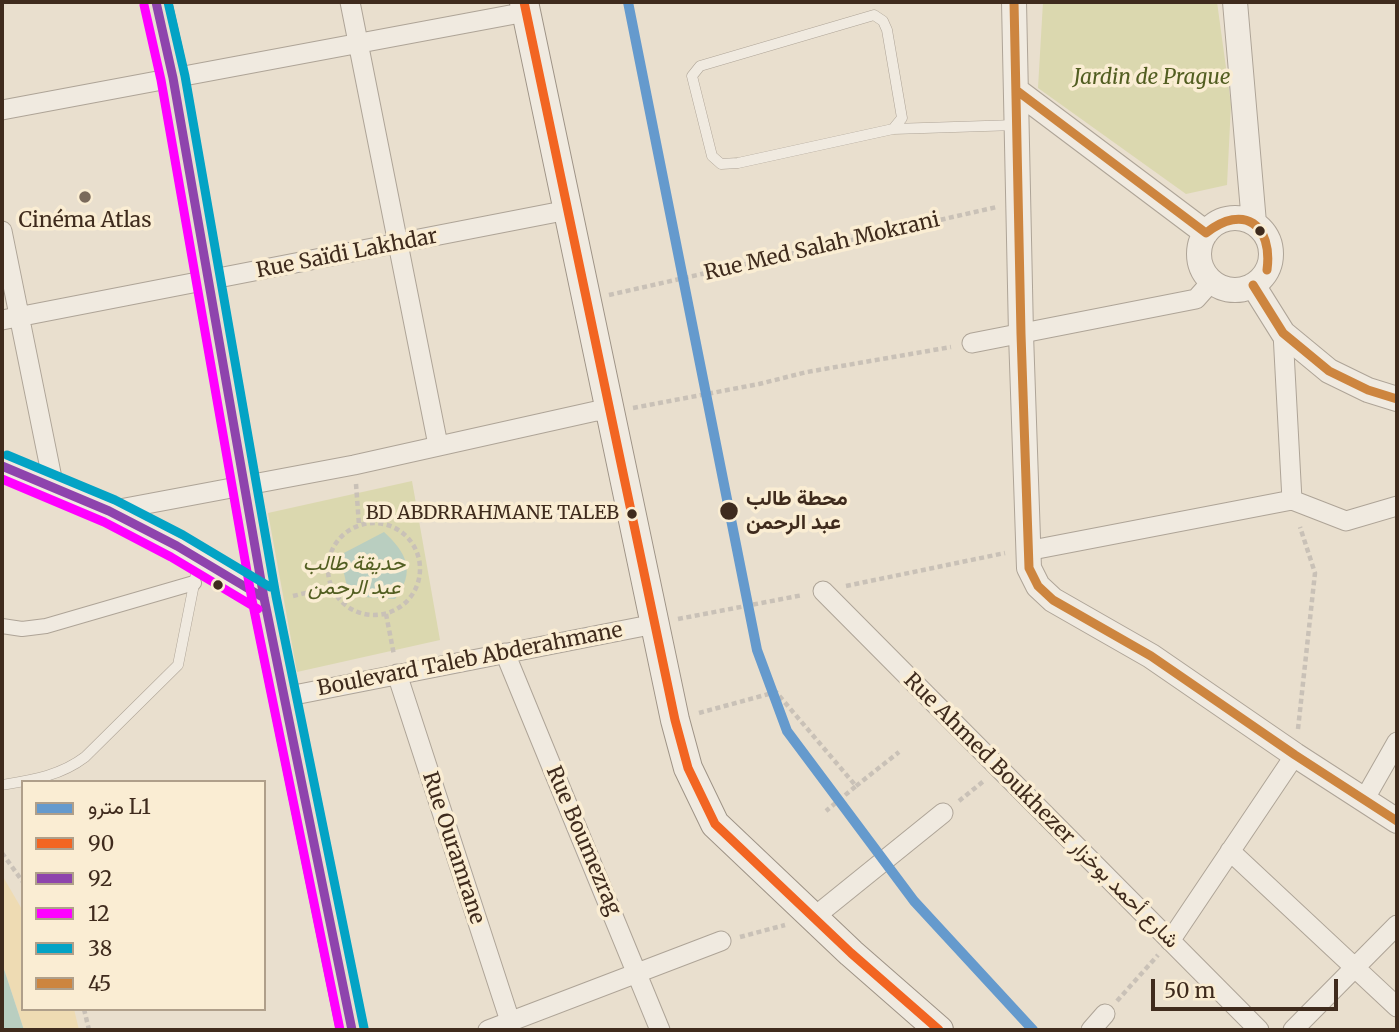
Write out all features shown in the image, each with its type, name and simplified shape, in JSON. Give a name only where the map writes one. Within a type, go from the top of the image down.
[{"type":"main road","points":[[156,2],[173,78],[264,598],[352,1030]]},
{"type":"main road","points":[[525,7],[675,720],[688,768],[715,824],[813,918],[939,1030]]},
{"type":"street","points":[[350,2],[438,445]]},
{"type":"street","points":[[1014,2],[1029,568],[1038,586],[1053,600],[1151,656],[1397,821]]},
{"type":"street","points":[[1235,2],[1254,223]]},
{"type":"street","points":[[2,110],[359,44],[525,7]]},
{"type":"street","points":[[1016,90],[1206,233]]},
{"type":"street","name":"Rue Saïdi Lakhdar","points":[[11,319],[568,210]]},
{"type":"street","points":[[1230,218],[1254,223],[1264,232],[1270,244],[1271,257],[1267,270],[1253,285],[1237,289],[1228,289],[1212,281],[1200,264],[1201,242],[1206,233],[1212,226],[1230,218]]},
{"type":"street","points":[[2,232],[11,319],[54,488]]},
{"type":"street","points":[[972,343],[1196,299],[1212,281]]},
{"type":"street","points":[[1253,285],[1283,332],[1329,371],[1368,390],[1397,399]]},
{"type":"street","points":[[1283,332],[1292,500]]},
{"type":"street","points":[[109,511],[354,465],[596,411],[610,412]]},
{"type":"street","points":[[2,466],[109,511],[199,559],[264,598]]},
{"type":"street","points":[[1027,551],[1292,500],[1346,521],[1397,506]]},
{"type":"street","points":[[2,626],[22,629],[46,626],[194,583]]},
{"type":"street","name":"Rue Ahmed Boukhezer شارع أحمد بوخزار","points":[[823,592],[1259,1030]]},
{"type":"street","name":"Boulevard Taleb Abderahmane","points":[[284,697],[655,624]]},
{"type":"street","name":"Rue Boumezrag","points":[[505,653],[660,1030]]},
{"type":"street","name":"Rue Ouramrane","points":[[397,674],[510,1021]]},
{"type":"street","points":[[1364,800],[1397,742]]},
{"type":"street","points":[[1170,941],[1295,755]]},
{"type":"street","points":[[813,918],[943,813]]},
{"type":"street","points":[[1230,852],[1397,1007]]},
{"type":"street","points":[[1293,1030],[1397,925]]},
{"type":"street","points":[[488,1030],[722,941]]},
{"type":"street","points":[[1091,1030],[1105,1014]]},
{"type":"lane","points":[[893,129],[902,118],[887,30],[883,21],[874,15],[700,66],[692,76],[712,156],[721,164],[751,161],[893,129],[1016,125]]},
{"type":"lane","points":[[30,780],[71,768],[178,664],[199,559]]},
{"type":"lane","points":[[2,786],[21,782]]},
{"type":"path","name":"Rue Med Salah Mokrani","points":[[588,307],[606,295],[1018,203]]},
{"type":"path","points":[[610,412],[759,384],[807,372],[972,343]]},
{"type":"path","points":[[354,465],[359,525]]},
{"type":"path","points":[[1292,500],[1315,573],[1295,755]]},
{"type":"path","points":[[387,524],[410,539],[421,564],[418,586],[405,604],[387,614],[364,614],[344,605],[331,587],[328,562],[339,539],[359,525],[387,524]]},
{"type":"path","points":[[294,605],[292,594],[331,587]]},
{"type":"path","points":[[387,614],[397,674]]},
{"type":"path","points":[[675,720],[776,692],[856,786]]},
{"type":"path","points":[[826,811],[899,752]]},
{"type":"path","points":[[943,813],[999,769]]},
{"type":"path","points":[[2,853],[21,879]]},
{"type":"path","points":[[722,941],[813,918]]},
{"type":"path","points":[[1105,1014],[1170,941]]},
{"type":"path","points":[[84,1011],[89,1030]]},
{"type":"green space","name":"Jardin de Prague","points":[[1043,2],[1217,2],[1231,104],[1227,185],[1186,194],[1038,88]]},
{"type":"green space","name":"حديقة طالب عبد الرحمن","points":[[412,481],[440,640],[297,672],[268,513]]},
{"type":"sand","points":[[2,875],[21,908],[21,1011],[74,1011],[79,1030],[24,1030],[2,963]]},
{"type":"shaded area","points":[[384,532],[403,555],[406,563],[407,571],[402,589],[395,599],[349,596],[340,555]]},
{"type":"shaded area","points":[[2,963],[24,1030],[2,1030]]},
{"type":"metro line","name":"L1","points":[[628,2],[757,650],[787,731],[914,901],[1033,1030]]},
{"type":"transit line","name":"92","points":[[156,2],[173,78],[264,598],[352,1030]]},
{"type":"transit line","name":"38","points":[[168,2],[185,76],[276,596],[364,1028]]},
{"type":"transit line","name":"90","points":[[524,2],[675,720],[688,768],[715,824],[851,953],[939,1030]]},
{"type":"transit line","name":"45","points":[[1014,2],[1029,568],[1038,586],[1053,600],[1151,656],[1397,821]]},
{"type":"transit line","name":"12","points":[[144,5],[161,80],[252,600],[340,1030]]},
{"type":"transit line","name":"45","points":[[1016,90],[1206,233],[1232,220],[1253,223],[1265,241],[1267,270]]},
{"type":"transit line","name":"45","points":[[1253,285],[1283,333],[1329,371],[1368,390],[1397,399]]},
{"type":"transit line","name":"38","points":[[7,455],[115,500],[183,535],[270,587]]},
{"type":"transit line","name":"92","points":[[2,466],[109,511],[177,546],[264,598]]},
{"type":"transit line","name":"12","points":[[2,479],[104,522],[171,557],[258,609]]},
{"type":"place","name":"Cinéma Atlas","points":[[85,197]]},
{"type":"place","name":"محطة طالب عبد الرحمن","points":[[729,511]]},
{"type":"place","name":"BD ABDRRAHMANE TALEB","points":[[632,514]]}]
